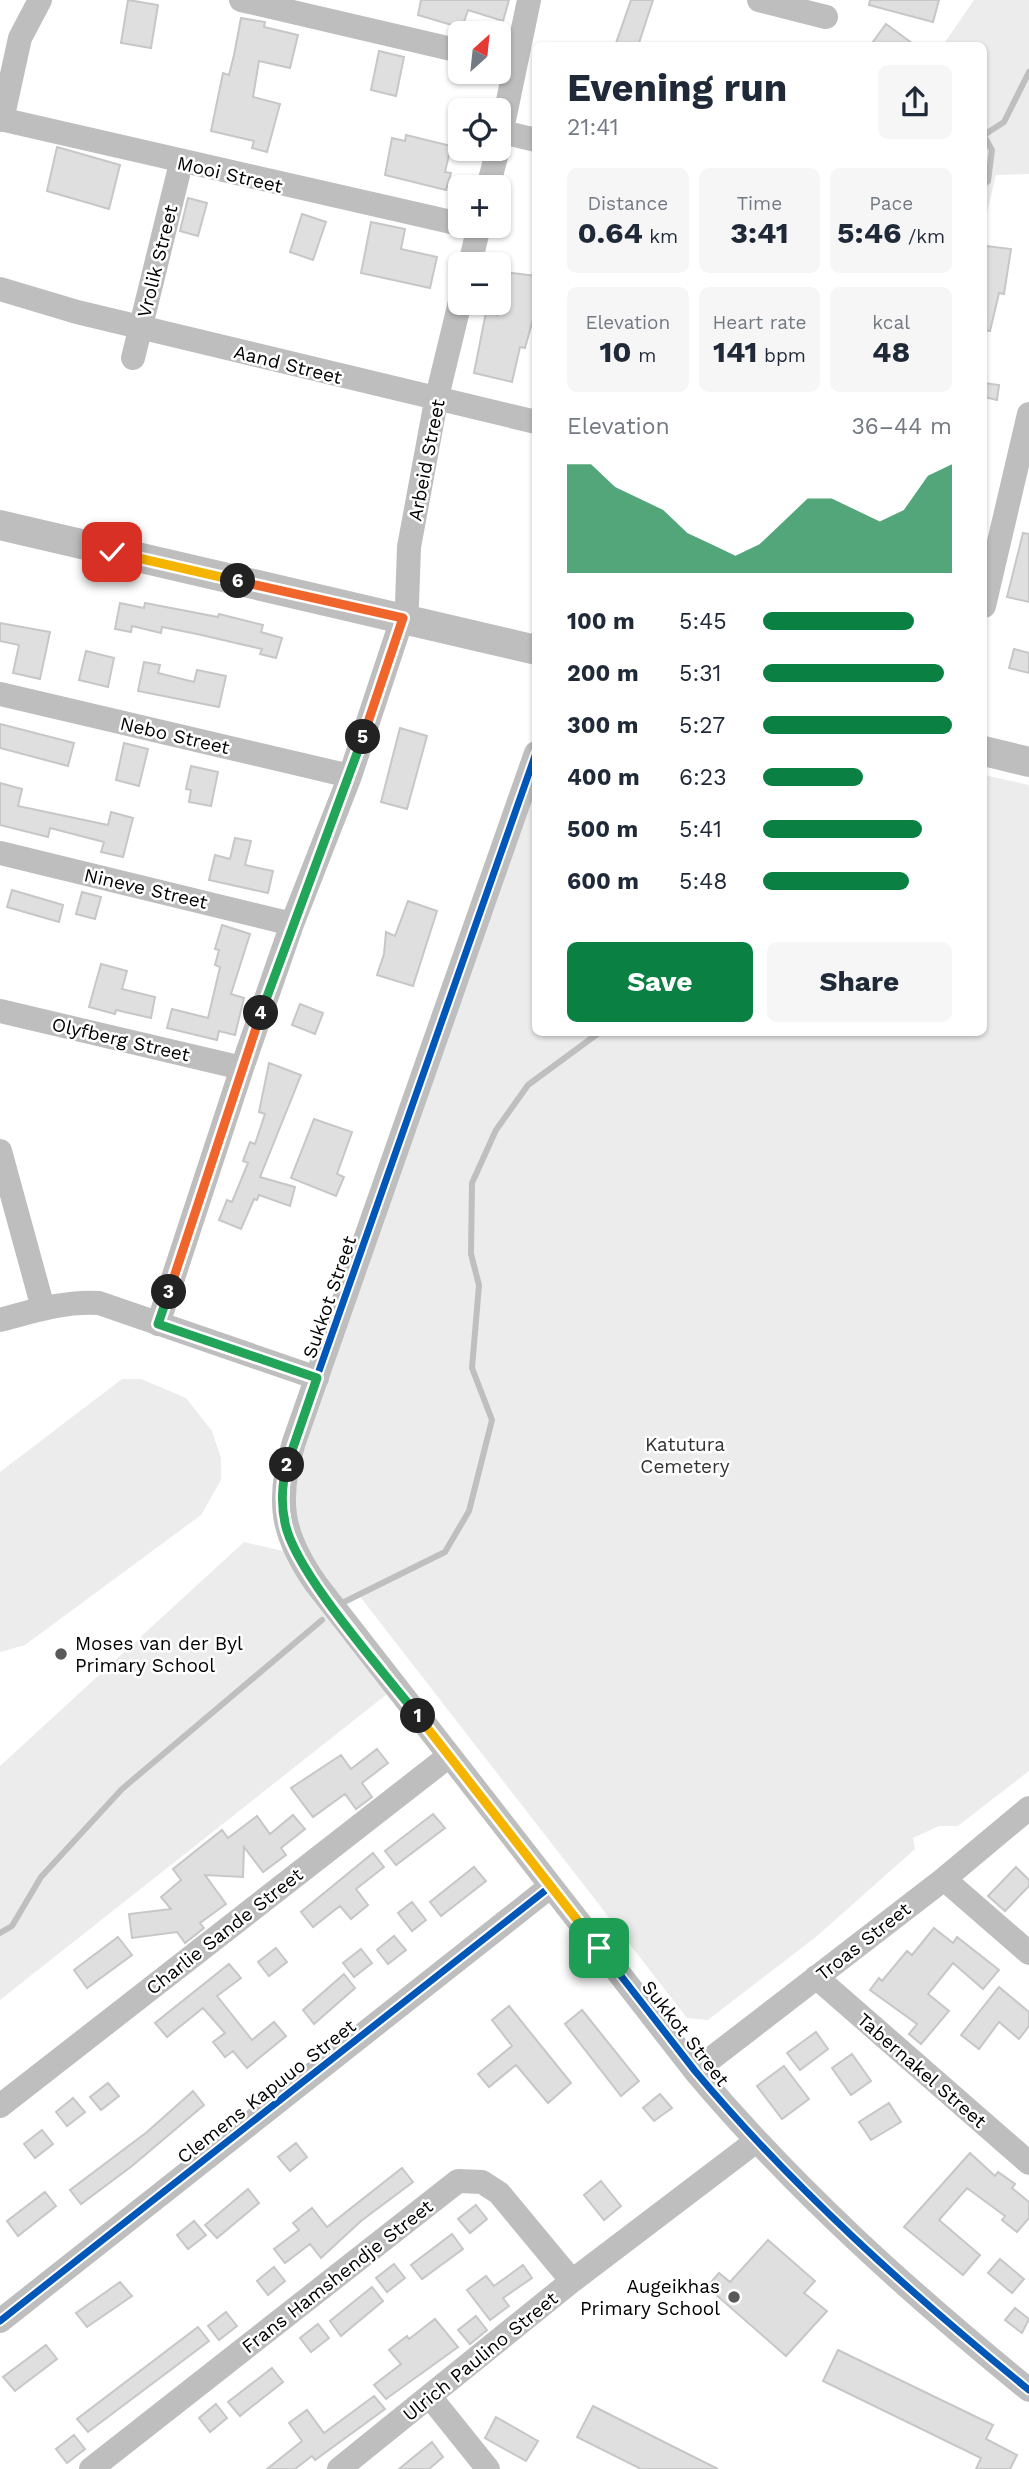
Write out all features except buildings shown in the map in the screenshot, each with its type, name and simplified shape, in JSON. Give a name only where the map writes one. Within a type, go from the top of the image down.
[{"type":"street","points":[[1,119],[20,38],[40,0]]},
{"type":"street","points":[[241,0],[448,48]]},
{"type":"street","points":[[511,50],[529,0]]},
{"type":"street","points":[[759,0],[826,18]]},
{"type":"street","name":"Mooi Street","points":[[1,119],[181,163],[448,221]]},
{"type":"street","points":[[511,141],[532,140]]},
{"type":"street","name":"Vrolik Street","points":[[132,358],[181,163]]},
{"type":"street","name":"Aand Street","points":[[0,289],[436,401],[532,421]]},
{"type":"street","name":"Arbeid Street","points":[[158,1324],[292,923],[350,776],[403,618],[409,586],[410,547],[436,401],[457,315]]},
{"type":"street","points":[[987,582],[993,533],[1029,414]]},
{"type":"street","points":[[0,525],[532,649]]},
{"type":"street","name":"Nebo Street","points":[[0,694],[350,776]]},
{"type":"street","points":[[987,752],[1029,762]]},
{"type":"street","name":"Sukkot Street","points":[[532,764],[285,1470],[282,1494],[285,1524],[299,1559],[316,1584],[695,2071],[755,2142],[914,2293],[1029,2390]]},
{"type":"street","name":"Nineve Street","points":[[0,853],[292,923]]},
{"type":"street","name":"Olyfberg Street","points":[[0,1011],[242,1068]]},
{"type":"street","points":[[0,1151],[43,1308]]},
{"type":"street","points":[[0,1320],[43,1308],[79,1302],[99,1303],[317,1378]]},
{"type":"street","name":"Charlie Sande Street","points":[[0,2106],[449,1756]]},
{"type":"street","name":"Troas Street","points":[[695,2071],[943,1879],[1029,1808]]},
{"type":"street","points":[[943,1879],[1029,1953]]},
{"type":"street","name":"Clemens Kapuuo Street","points":[[0,2321],[551,1886]]},
{"type":"street","name":"Tabernakel Street","points":[[816,1977],[1029,2163]]},
{"type":"street","name":"Ulrich Paulino Street","points":[[339,2469],[431,2398],[572,2281],[755,2142]]},
{"type":"street","name":"Frans Hamshendje Street","points":[[91,2469],[458,2181],[482,2182],[499,2193],[572,2281]]},
{"type":"street","points":[[431,2398],[488,2469]]},
{"type":"green space","points":[[974,0],[1029,0],[1029,174],[996,175],[987,212],[987,42],[945,42]]},
{"type":"green space","name":"Katutura Cemetery","points":[[532,762],[532,1036],[987,1036],[987,776],[1029,785],[1029,1771],[958,1826],[939,1826],[913,1838],[915,1849],[817,1936],[708,2020],[687,2018],[358,1594],[338,1605],[396,1687],[0,2000],[0,1766],[244,1542],[296,1554],[282,1494]]},
{"type":"green space","points":[[122,1379],[141,1379],[186,1398],[212,1431],[221,1458],[221,1480],[201,1515],[25,1645],[0,1652],[0,1472]]},
{"type":"waterway","points":[[987,133],[1004,122],[1029,72]]},
{"type":"waterway","points":[[987,141],[992,150],[987,182]]},
{"type":"waterway","points":[[338,1605],[445,1552],[469,1511],[492,1420],[472,1368],[479,1285],[471,1254],[472,1183],[496,1130],[528,1085],[595,1036]]},
{"type":"waterway","points":[[0,1933],[12,1926],[41,1877],[122,1789],[322,1620]]},
{"type":"cycle path","points":[[532,764],[294,1442],[288,1463],[284,1499],[289,1532],[295,1549],[316,1584],[695,2071],[772,2157],[854,2238],[940,2316],[1029,2390]]},
{"type":"cycle path","points":[[0,2321],[551,1886]]},
{"type":"place","name":"Moses van der Byl Primary School","points":[[61,1654]]},
{"type":"place","name":"Augeikhas Primary School","points":[[734,2297]]},
{"type":"route","points":[[112,552],[403,618],[323,851],[292,923],[158,1324],[317,1378],[293,1442],[282,1494],[285,1524],[299,1559],[445,1752],[599,1948]]}]
